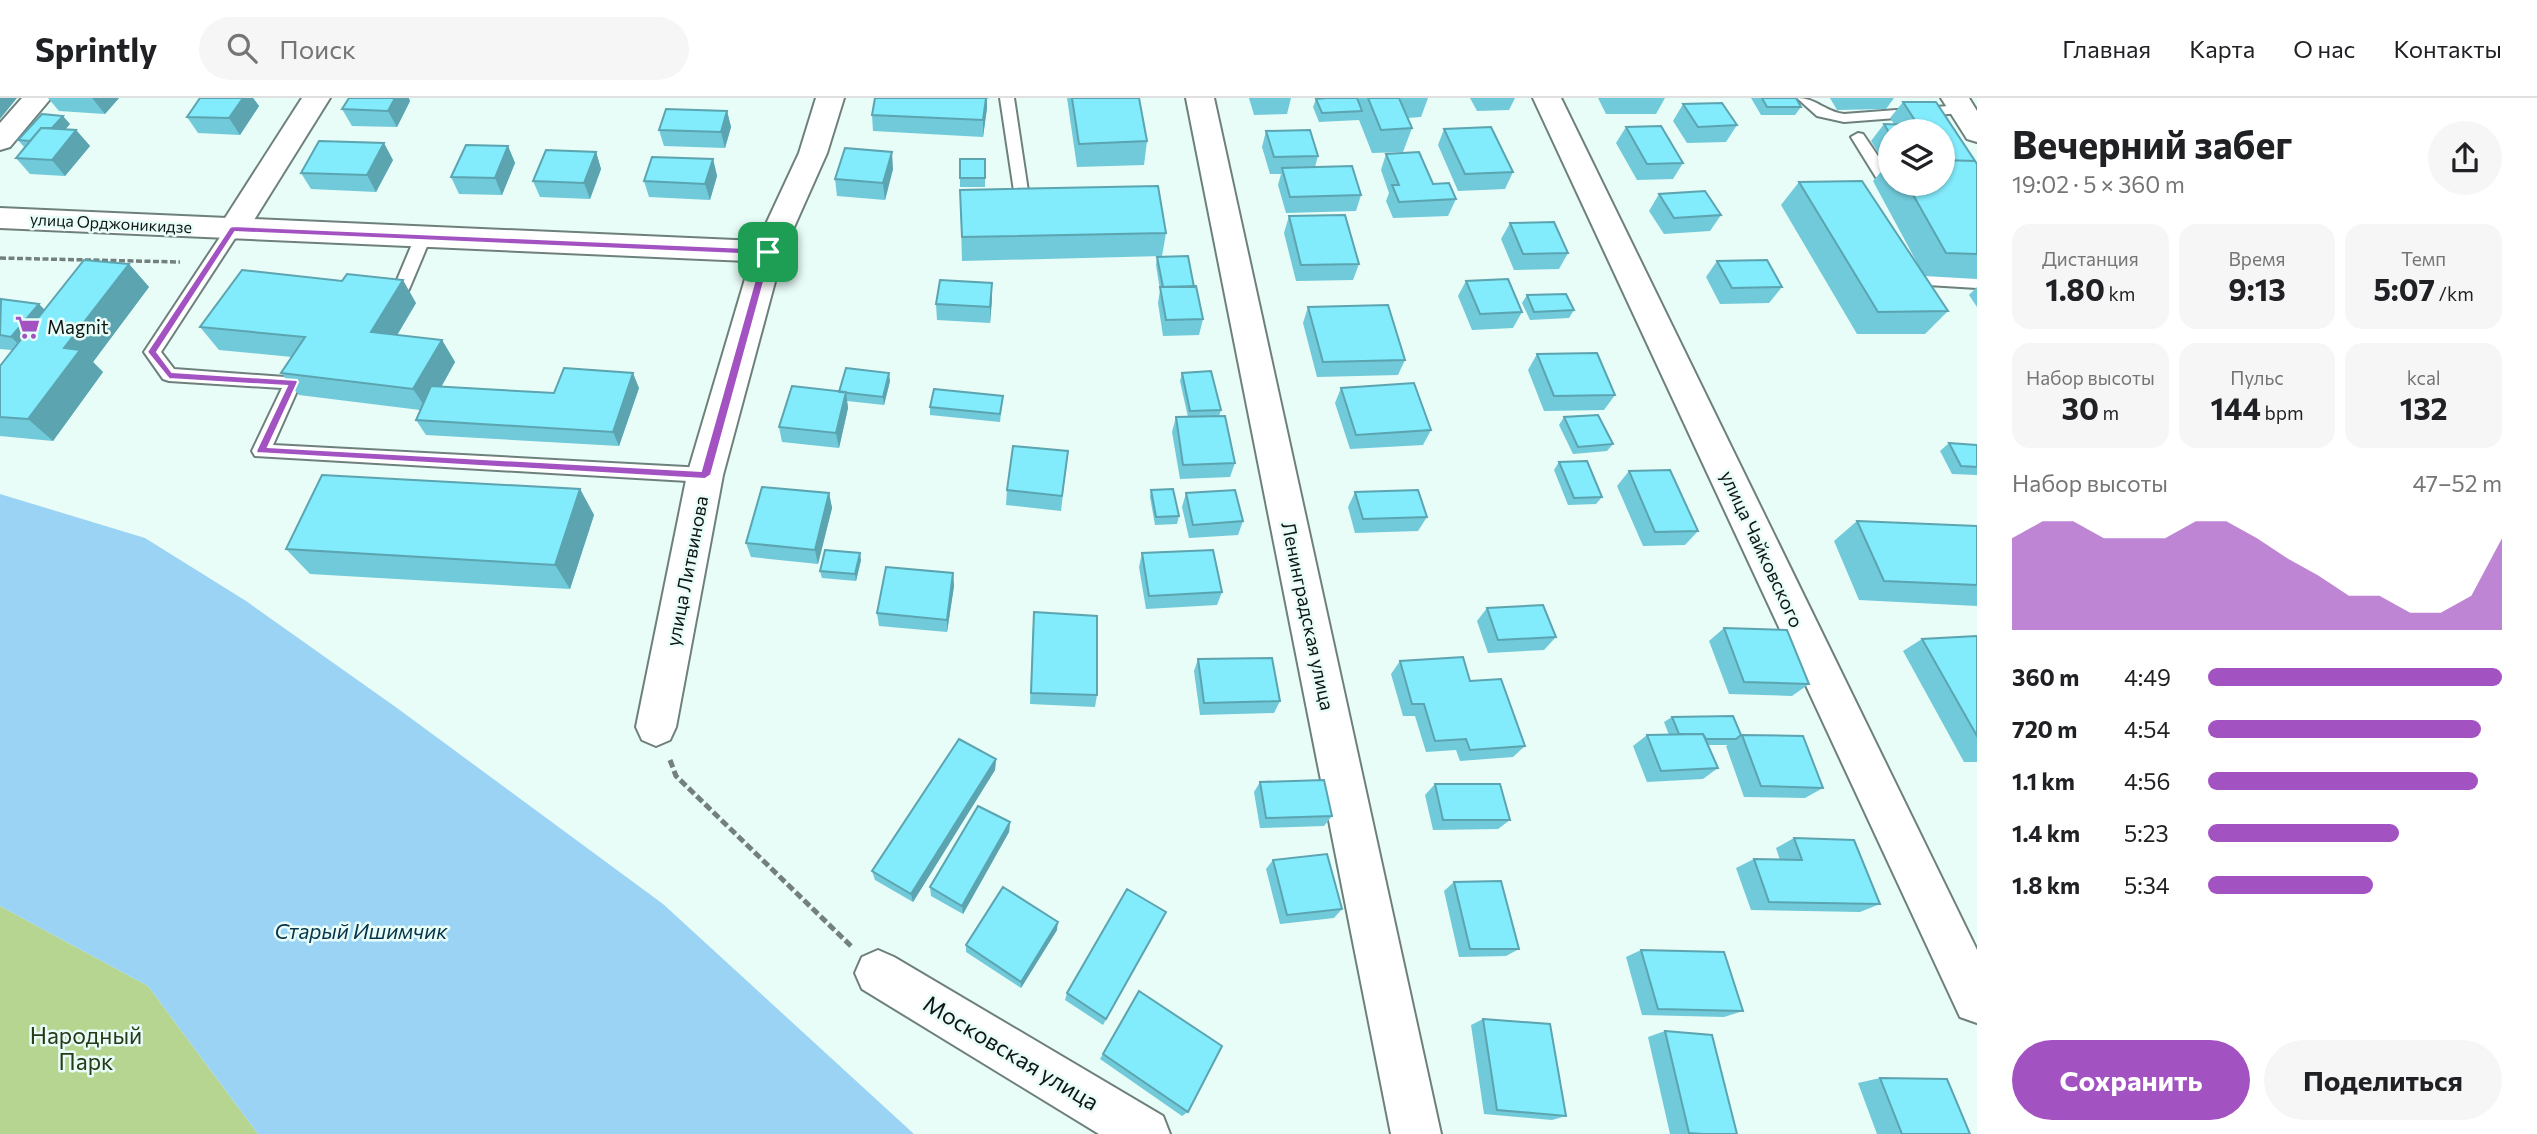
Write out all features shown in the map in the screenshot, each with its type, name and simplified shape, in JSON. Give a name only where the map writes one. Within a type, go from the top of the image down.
[{"type":"street","points":[[0,141],[37,98]]},
{"type":"street","points":[[233,229],[316,98]]},
{"type":"street","name":"улица Литвинова","points":[[656,727],[705,475],[768,252],[813,153],[830,98]]},
{"type":"street","name":"Ленинградская улица","points":[[1200,98],[1416,1134]]},
{"type":"street","name":"улица Чайковского","points":[[1548,98],[1977,1000]]},
{"type":"street","points":[[1958,103],[1977,133]]},
{"type":"street","name":"улица Орджоникидзе","points":[[0,218],[768,252]]},
{"type":"street","name":"Московская улица","points":[[878,973],[1145,1134]]},
{"type":"lane","points":[[1007,98],[1021,191]]},
{"type":"lane","points":[[1804,98],[1814,110],[1828,116],[1844,118],[1958,103]]},
{"type":"lane","points":[[1858,137],[1878,169]]},
{"type":"lane","points":[[233,229],[152,352],[169,375],[293,382],[261,451],[705,475]]},
{"type":"lane","points":[[402,287],[423,237]]},
{"type":"lane","points":[[1903,258],[1917,280],[1977,283]]},
{"type":"path","points":[[0,258],[184,262]]},
{"type":"path","points":[[656,727],[676,776],[878,973]]},
{"type":"green space","name":"Народный Парк","points":[[0,906],[148,986],[258,1134],[0,1134]]},
{"type":"water","name":"Старый Ишимчик","points":[[0,494],[145,538],[246,601],[397,708],[663,904],[914,1134],[258,1134],[148,986],[0,906]]},
{"type":"building","points":[[200,98],[243,98],[229,118],[187,117]]},
{"type":"building","points":[[349,98],[395,98],[388,111],[342,109]]},
{"type":"building","points":[[875,98],[986,98],[983,120],[872,115]]},
{"type":"building","points":[[1072,98],[1139,98],[1147,141],[1079,144]]},
{"type":"building","points":[[1357,98],[1362,111],[1322,113],[1316,99]]},
{"type":"building","points":[[1368,98],[1399,98],[1412,128],[1381,130]]},
{"type":"building","points":[[1762,98],[1796,98],[1801,107],[1767,107]]},
{"type":"building","points":[[1903,102],[1936,102],[1947,119],[1914,119]]},
{"type":"building","points":[[1722,103],[1737,125],[1698,127],[1683,104]]},
{"type":"building","points":[[666,109],[727,111],[721,132],[659,130]]},
{"type":"building","points":[[42,114],[63,116],[52,128],[41,128],[30,141],[18,140]]},
{"type":"building","points":[[1661,126],[1683,163],[1647,164],[1626,127]]},
{"type":"building","points":[[1491,127],[1513,172],[1465,174],[1444,129]]},
{"type":"building","points":[[41,128],[76,130],[52,160],[16,158]]},
{"type":"building","points":[[1310,130],[1318,156],[1274,157],[1266,131]]},
{"type":"building","points":[[1955,131],[1975,161],[1955,160]]},
{"type":"building","points":[[319,141],[384,143],[367,175],[301,173]]},
{"type":"building","points":[[466,145],[508,146],[495,178],[451,177]]},
{"type":"building","points":[[845,148],[892,152],[883,183],[835,179]]},
{"type":"building","points":[[546,150],[596,152],[584,183],[533,181]]},
{"type":"building","points":[[1419,152],[1433,184],[1449,183],[1456,199],[1399,202],[1392,185],[1399,185],[1386,154]]},
{"type":"building","points":[[652,157],[713,159],[705,184],[644,181]]},
{"type":"building","points":[[960,159],[985,159],[985,178],[960,178]]},
{"type":"building","points":[[1955,160],[1975,161],[1977,254],[1946,253],[1914,196],[1955,196]]},
{"type":"building","points":[[1352,166],[1361,195],[1290,197],[1282,168]]},
{"type":"building","points":[[1862,181],[1948,311],[1878,312],[1799,182]]},
{"type":"building","points":[[1158,186],[1166,233],[962,237],[960,190]]},
{"type":"building","points":[[1705,191],[1721,215],[1674,218],[1659,194]]},
{"type":"building","points":[[1345,215],[1359,264],[1301,265],[1289,216]]},
{"type":"building","points":[[1554,222],[1568,253],[1523,254],[1510,223]]},
{"type":"building","points":[[1188,256],[1194,287],[1163,287],[1157,257]]},
{"type":"building","points":[[84,260],[129,264],[64,348],[80,350],[28,419],[0,417],[0,366]]},
{"type":"building","points":[[1767,260],[1782,287],[1732,288],[1717,261]]},
{"type":"building","points":[[242,270],[342,281],[347,274],[403,280],[371,332],[442,340],[413,389],[281,373],[305,337],[200,327]]},
{"type":"building","points":[[1508,279],[1522,312],[1480,314],[1466,281]]},
{"type":"building","points":[[940,280],[992,283],[990,307],[936,304]]},
{"type":"building","points":[[1196,286],[1203,319],[1166,320],[1160,287]]},
{"type":"building","points":[[1566,294],[1574,310],[1534,312],[1527,295]]},
{"type":"building","points":[[1,299],[39,304],[11,337],[0,335]]},
{"type":"building","points":[[1388,305],[1405,360],[1323,362],[1308,307]]},
{"type":"building","points":[[1597,353],[1615,395],[1554,396],[1537,354]]},
{"type":"building","points":[[564,368],[633,373],[613,432],[416,420],[431,386],[554,393]]},
{"type":"building","points":[[846,368],[889,373],[883,397],[839,392]]},
{"type":"building","points":[[1211,371],[1221,410],[1190,411],[1182,373]]},
{"type":"building","points":[[1414,383],[1431,430],[1356,435],[1341,388]]},
{"type":"building","points":[[792,386],[846,392],[836,433],[779,427]]},
{"type":"building","points":[[934,389],[1003,396],[1000,414],[930,407]]},
{"type":"building","points":[[1598,415],[1613,444],[1578,447],[1564,417]]},
{"type":"building","points":[[1225,416],[1235,463],[1183,465],[1176,417]]},
{"type":"building","points":[[1949,443],[1977,445],[1977,467],[1961,466]]},
{"type":"building","points":[[1013,446],[1068,451],[1062,496],[1007,490]]},
{"type":"building","points":[[1587,461],[1602,497],[1574,498],[1559,462]]},
{"type":"building","points":[[1670,470],[1698,531],[1655,532],[1629,471]]},
{"type":"building","points":[[322,475],[580,489],[555,565],[286,549]]},
{"type":"building","points":[[762,487],[829,493],[815,550],[746,543]]},
{"type":"building","points":[[1173,489],[1179,516],[1156,517],[1151,490]]},
{"type":"building","points":[[1235,490],[1243,521],[1193,525],[1186,493]]},
{"type":"building","points":[[1418,490],[1427,517],[1363,519],[1355,492]]},
{"type":"building","points":[[1857,521],[1977,526],[1977,585],[1884,581]]},
{"type":"building","points":[[825,550],[860,553],[855,574],[820,571]]},
{"type":"building","points":[[1213,550],[1222,592],[1149,596],[1142,553]]},
{"type":"building","points":[[886,567],[953,573],[947,620],[877,613]]},
{"type":"building","points":[[1543,605],[1556,637],[1498,640],[1487,608]]},
{"type":"building","points":[[1034,612],[1097,616],[1097,695],[1031,693]]},
{"type":"building","points":[[1724,628],[1787,630],[1809,684],[1744,682]]},
{"type":"building","points":[[1977,636],[1977,736],[1922,639]]},
{"type":"building","points":[[1463,657],[1470,681],[1501,679],[1525,746],[1470,750],[1466,739],[1435,741],[1424,704],[1412,704],[1400,661]]},
{"type":"building","points":[[1272,658],[1280,701],[1204,703],[1198,659]]},
{"type":"building","points":[[1733,716],[1741,735],[1736,739],[1706,739],[1703,734],[1679,734],[1672,717]]},
{"type":"building","points":[[1703,734],[1718,768],[1661,771],[1647,735]]},
{"type":"building","points":[[1742,735],[1803,736],[1823,788],[1761,786]]},
{"type":"building","points":[[959,739],[996,759],[911,894],[872,871]]},
{"type":"building","points":[[1324,780],[1332,816],[1266,818],[1260,782]]},
{"type":"building","points":[[1435,784],[1500,784],[1510,820],[1443,820]]},
{"type":"building","points":[[978,806],[1010,822],[962,906],[930,887]]},
{"type":"building","points":[[1794,838],[1854,840],[1880,904],[1769,902],[1754,859],[1802,860]]},
{"type":"building","points":[[1327,854],[1342,909],[1287,915],[1273,860]]},
{"type":"building","points":[[1501,881],[1519,949],[1470,949],[1454,882]]},
{"type":"building","points":[[1003,887],[1058,922],[1021,982],[966,945]]},
{"type":"building","points":[[1127,889],[1166,912],[1106,1019],[1067,993]]},
{"type":"building","points":[[1641,950],[1724,952],[1743,1011],[1658,1009]]},
{"type":"building","points":[[1139,991],[1222,1046],[1188,1112],[1103,1054]]},
{"type":"building","points":[[1483,1019],[1550,1024],[1566,1116],[1497,1110]]},
{"type":"building","points":[[1665,1031],[1712,1035],[1737,1134],[1689,1133]]},
{"type":"building","points":[[1880,1078],[1947,1079],[1970,1134],[1902,1134]]},
{"type":"place","name":"Magnit","points":[[27,327]]},
{"type":"route","points":[[233,229],[768,252],[705,475],[261,451],[293,382],[169,375],[152,352],[233,229]]}]
